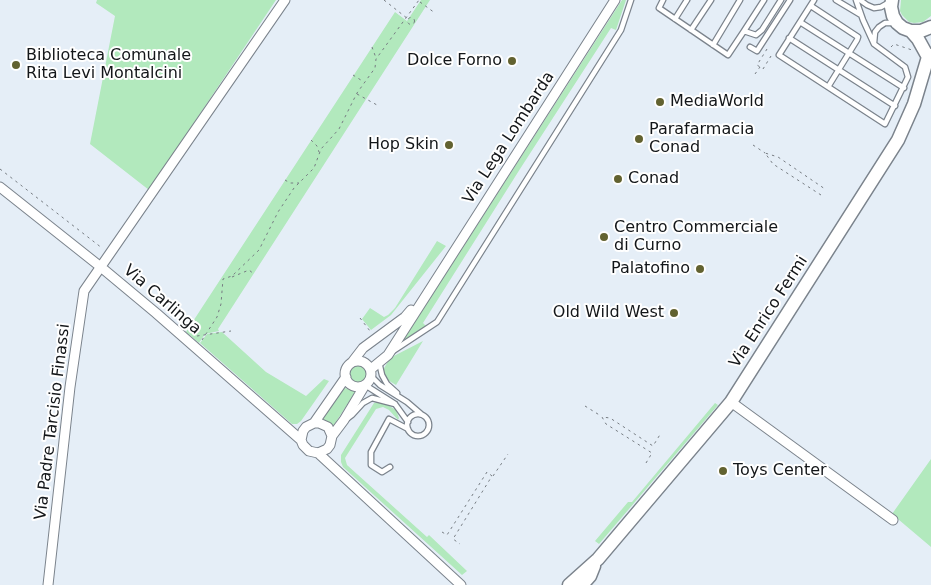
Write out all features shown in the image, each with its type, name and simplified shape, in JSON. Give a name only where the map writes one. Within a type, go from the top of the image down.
[{"type":"street","name":"Via Padre Tarcisio Finassi","points":[[48,585],[70,387],[84,291],[111,255],[285,0]]},
{"type":"street","name":"Via Lega Lombarda","points":[[332,436],[344,420],[371,372],[388,355],[615,0]]},
{"type":"street","points":[[891,0],[893,16],[903,28],[911,31],[921,31],[931,27]]},
{"type":"street","points":[[911,31],[928,54]]},
{"type":"street","name":"Via Enrico Fermi","points":[[569,585],[598,559],[731,402],[898,140],[914,104],[928,54]]},
{"type":"street","name":"Via Carlinga","points":[[0,187],[102,268],[301,440],[309,451],[318,453],[461,585]]},
{"type":"street","name":"Via Lega Lombarda","points":[[314,423],[346,377],[348,366],[363,348],[405,317],[427,293]]},
{"type":"street","points":[[353,361],[362,361],[369,365],[371,372]]},
{"type":"street","points":[[346,377],[353,386],[364,385]]},
{"type":"street","points":[[731,402],[893,520]]},
{"type":"street","points":[[301,440],[306,427],[314,423],[328,427],[332,436],[330,445],[323,452],[318,453]]},
{"type":"street","name":"Via Enrico Fermi","points":[[582,585],[590,576],[598,559]]},
{"type":"lane","points":[[388,355],[438,322],[621,30],[631,0]]},
{"type":"lane","points":[[663,0],[659,8],[728,56],[764,0]]},
{"type":"lane","points":[[675,19],[687,0]]},
{"type":"lane","points":[[692,30],[711,0]]},
{"type":"lane","points":[[713,45],[740,0]]},
{"type":"lane","points":[[744,31],[756,35],[762,30],[781,0]]},
{"type":"lane","points":[[750,47],[757,51],[790,0]]},
{"type":"lane","points":[[836,0],[861,15]]},
{"type":"lane","points":[[828,87],[858,40],[856,35],[812,2],[779,55],[828,87],[885,124],[908,77],[904,67],[874,44],[856,0]]},
{"type":"lane","points":[[860,0],[874,8],[881,7],[891,0]]},
{"type":"lane","points":[[800,22],[904,88]]},
{"type":"lane","points":[[874,44],[875,32],[879,26],[884,23],[897,23]]},
{"type":"lane","points":[[790,38],[895,106]]},
{"type":"lane","points":[[380,362],[380,372],[387,384],[427,418],[429,423],[425,433],[420,436],[389,420],[371,452],[372,465],[382,472],[390,468]]},
{"type":"lane","points":[[371,372],[380,386],[407,402]]},
{"type":"lane","points":[[364,385],[395,404],[408,422]]},
{"type":"lane","points":[[344,420],[352,415],[363,403],[372,398],[395,404]]},
{"type":"lane","points":[[408,429],[408,422],[411,417],[416,414],[422,414]]},
{"type":"path","points":[[384,0],[407,19]]},
{"type":"path","points":[[376,59],[419,1],[435,13]]},
{"type":"path","points":[[886,54],[894,44],[928,54]]},
{"type":"path","points":[[232,277],[259,250],[278,212],[299,183],[314,168],[321,148],[339,129],[357,94],[375,68],[376,59],[372,47]]},
{"type":"path","points":[[760,66],[757,65],[766,50]]},
{"type":"path","points":[[760,66],[764,68],[773,54]]},
{"type":"path","points":[[754,74],[760,66]]},
{"type":"path","points":[[353,75],[364,83]]},
{"type":"path","points":[[357,94],[376,105]]},
{"type":"path","points":[[311,140],[317,146],[319,153]]},
{"type":"path","points":[[753,144],[765,153],[778,157],[825,188]]},
{"type":"path","points":[[765,153],[772,164],[821,195]]},
{"type":"path","points":[[0,169],[111,255]]},
{"type":"path","points":[[285,180],[290,183],[299,183]]},
{"type":"path","points":[[196,349],[217,317],[221,304],[223,279],[249,270],[254,274]]},
{"type":"path","points":[[189,336],[231,331]]},
{"type":"path","points":[[584,406],[602,417],[610,418],[653,446],[661,433]]},
{"type":"path","points":[[602,417],[606,424],[652,453],[646,463]]},
{"type":"path","points":[[460,544],[453,539],[508,454]]},
{"type":"path","points":[[442,532],[448,535],[486,472],[492,476]]},
{"type":"green space","points":[[97,0],[276,0],[149,190],[90,144],[115,16],[96,3]]},
{"type":"green space","points":[[421,0],[430,0],[218,329],[219,331],[205,334],[199,343],[186,332],[395,12],[407,21]]},
{"type":"green space","points":[[622,0],[626,0],[616,30],[611,28],[520,169],[423,323],[426,326],[402,342]]},
{"type":"green space","points":[[901,0],[931,0],[931,16],[923,22],[909,22],[900,11]]},
{"type":"green space","points":[[437,241],[446,246],[391,315],[371,330],[362,319],[370,308],[384,317],[395,308]]},
{"type":"green space","points":[[222,332],[266,372],[306,396],[324,379],[329,381],[301,421],[297,424],[292,424],[200,343],[207,334]]},
{"type":"green space","points":[[423,341],[396,385],[386,379],[383,370],[390,358]]},
{"type":"green space","points":[[358,363],[365,366],[368,373],[365,380],[358,383],[351,380],[348,373],[351,366]]},
{"type":"green space","points":[[341,387],[356,391],[330,431],[319,423]]},
{"type":"green space","points":[[381,401],[396,410],[398,420],[389,410],[383,407],[376,409],[345,458],[347,465],[427,537],[429,535],[467,571],[462,575],[343,467],[341,455],[374,403]]},
{"type":"green space","points":[[715,403],[718,405],[599,544],[595,541],[628,502],[632,502]]},
{"type":"green space","points":[[931,459],[931,547],[892,514]]},
{"type":"place","name":"Dolce Forno","points":[[512,61]]},
{"type":"place","name":"Biblioteca Comunale Rita Levi Montalcini","points":[[16,65]]},
{"type":"place","name":"MediaWorld","points":[[660,102]]},
{"type":"place","name":"Parafarmacia Conad","points":[[639,139]]},
{"type":"place","name":"Hop Skin","points":[[449,145]]},
{"type":"place","name":"Conad","points":[[618,179]]},
{"type":"place","name":"Centro Commerciale di Curno","points":[[604,237]]},
{"type":"place","name":"Palatofino","points":[[700,269]]},
{"type":"place","name":"Old Wild West","points":[[674,313]]},
{"type":"place","name":"Toys Center","points":[[723,471]]}]
